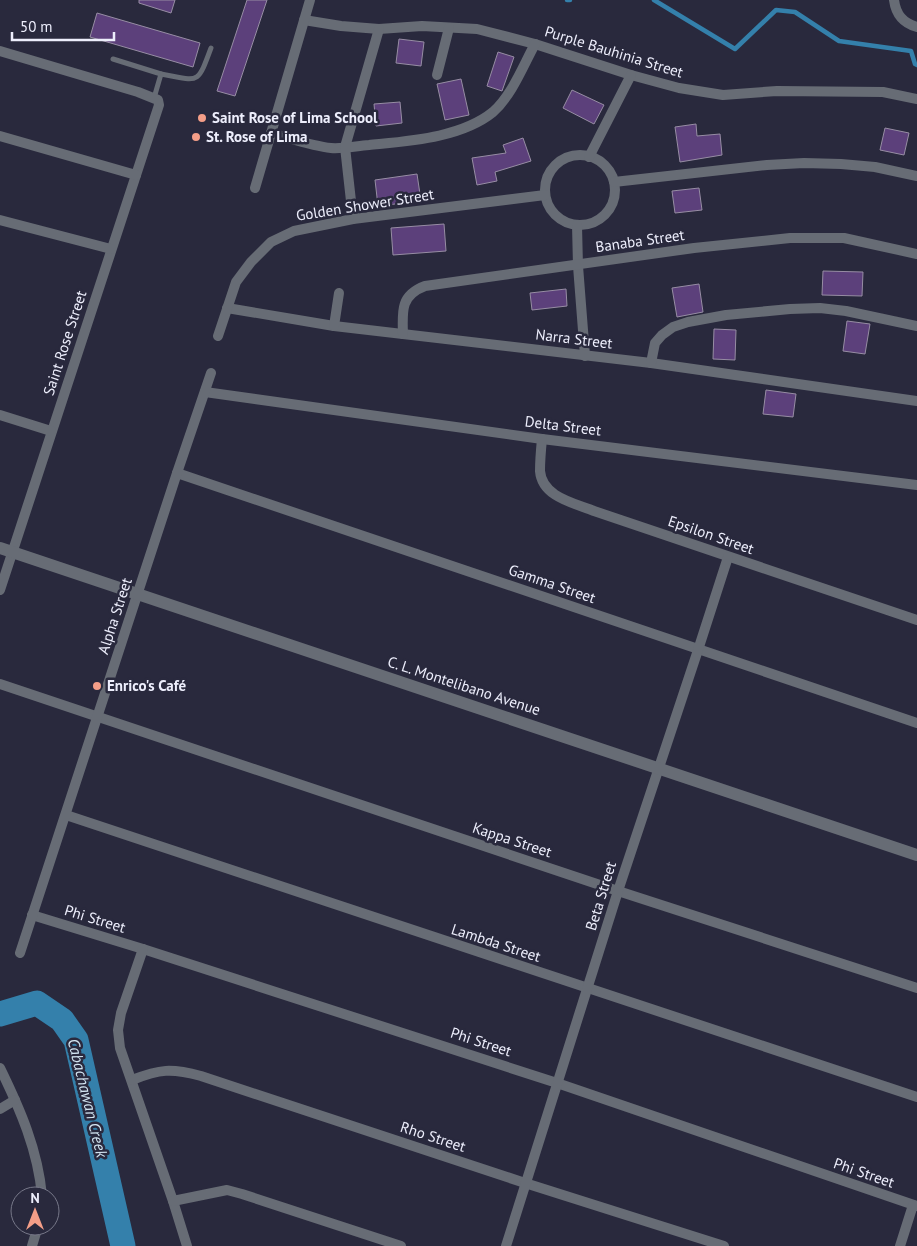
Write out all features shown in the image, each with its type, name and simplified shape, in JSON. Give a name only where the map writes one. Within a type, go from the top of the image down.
[{"type":"street","points":[[255,188],[310,0]]},
{"type":"street","points":[[894,0],[898,16],[917,27]]},
{"type":"street","name":"Purple Bauhinia Street","points":[[304,20],[378,29],[422,26],[477,28],[535,44],[631,75],[679,88],[723,95],[777,92],[883,92],[917,99]]},
{"type":"street","points":[[437,75],[449,28]]},
{"type":"street","points":[[353,219],[345,147],[378,29]]},
{"type":"street","points":[[271,133],[330,148],[404,142],[457,130],[480,120],[493,111],[504,99],[535,44]]},
{"type":"street","points":[[0,51],[138,92],[156,101]]},
{"type":"street","points":[[589,157],[631,75]]},
{"type":"street","name":"Saint Rose Street","points":[[0,590],[6,549],[51,431],[136,175],[156,101]]},
{"type":"street","points":[[0,136],[136,175]]},
{"type":"street","points":[[576,156],[589,157],[598,161],[608,169],[614,182],[615,194],[612,206],[598,220],[586,225],[568,223],[558,217],[550,208],[545,196],[548,177],[554,167],[564,160],[576,156]]},
{"type":"street","points":[[614,182],[767,165],[804,163],[875,167],[917,176]]},
{"type":"street","name":"Golden Shower Street","points":[[227,308],[236,282],[251,262],[271,242],[294,231],[353,219],[545,196]]},
{"type":"street","points":[[0,220],[111,249]]},
{"type":"street","points":[[577,225],[578,266],[585,356]]},
{"type":"street","name":"Banaba Street","points":[[403,334],[405,301],[418,289],[425,286],[578,266],[694,248],[790,238],[844,238],[917,254]]},
{"type":"street","points":[[334,326],[340,293]]},
{"type":"street","points":[[218,336],[227,308]]},
{"type":"street","name":"Narra Street","points":[[227,308],[334,326],[651,363],[917,401]]},
{"type":"street","points":[[651,363],[655,343],[673,326],[726,315],[820,308],[853,312],[917,326]]},
{"type":"street","name":"Alpha Street","points":[[20,953],[211,373]]},
{"type":"street","name":"Delta Street","points":[[205,392],[542,439],[917,485]]},
{"type":"street","points":[[0,415],[51,431]]},
{"type":"street","name":"Epsilon Street","points":[[542,439],[540,472],[543,485],[555,496],[728,557],[917,620]]},
{"type":"street","name":"Gamma Street","points":[[177,473],[917,724]]},
{"type":"street","name":"C. L. Montelibano Avenue","points":[[6,549],[138,595],[917,855]]},
{"type":"street","name":"Beta Street","points":[[506,1246],[618,891],[728,557]]},
{"type":"street","name":"Kappa Street","points":[[0,684],[618,891],[917,988]]},
{"type":"street","name":"Lambda Street","points":[[66,815],[917,1097]]},
{"type":"street","name":"Phi Street","points":[[32,915],[557,1083],[915,1206]]},
{"type":"street","points":[[143,949],[121,1013],[118,1030],[120,1048],[174,1201],[187,1246]]},
{"type":"street","points":[[0,1068],[16,1100],[34,1148],[40,1186]]},
{"type":"street","name":"Rho Street","points":[[132,1080],[165,1070],[183,1071],[724,1246]]},
{"type":"street","points":[[0,1109],[16,1100]]},
{"type":"street","points":[[174,1201],[226,1190],[402,1246]]},
{"type":"street","points":[[900,1246],[915,1206]]},
{"type":"lane","points":[[113,59],[161,74],[190,80],[201,74],[211,48]]},
{"type":"lane","points":[[156,101],[161,74]]},
{"type":"building","points":[[139,0],[175,0],[171,13],[139,3]]},
{"type":"building","points":[[247,0],[267,0],[235,96],[217,91]]},
{"type":"building","points":[[97,13],[200,43],[193,67],[90,37]]},
{"type":"building","points":[[399,39],[424,42],[421,66],[396,63]]},
{"type":"building","points":[[498,52],[514,57],[502,91],[487,86]]},
{"type":"building","points":[[461,79],[469,115],[445,120],[437,84]]},
{"type":"building","points":[[572,90],[604,105],[594,124],[563,108]]},
{"type":"building","points":[[400,102],[402,123],[376,126],[374,104]]},
{"type":"building","points":[[696,124],[697,136],[720,134],[722,155],[680,162],[675,127]]},
{"type":"building","points":[[885,128],[909,133],[904,155],[880,150]]},
{"type":"building","points":[[523,138],[531,161],[495,172],[497,181],[477,185],[472,158],[506,153],[503,145]]},
{"type":"building","points":[[417,174],[421,201],[378,206],[375,180]]},
{"type":"building","points":[[699,188],[702,210],[675,213],[672,191]]},
{"type":"building","points":[[444,224],[446,251],[393,255],[391,228]]},
{"type":"building","points":[[823,271],[863,272],[862,296],[822,295]]},
{"type":"building","points":[[699,284],[703,312],[677,317],[672,288]]},
{"type":"building","points":[[566,289],[567,306],[532,310],[530,293]]},
{"type":"building","points":[[847,321],[870,324],[865,354],[843,351]]},
{"type":"building","points":[[714,329],[736,330],[735,360],[713,359]]},
{"type":"building","points":[[766,390],[796,394],[793,417],[763,414]]},
{"type":"waterway","points":[[654,0],[735,49],[776,10],[795,12],[839,41],[911,51],[917,65]]},
{"type":"waterway","name":"Cabachawan Creek","points":[[0,1014],[37,1003],[62,1020],[76,1040],[123,1246]]},
{"type":"place","name":"Saint Rose of Lima School","points":[[202,118]]},
{"type":"place","name":"St. Rose of Lima","points":[[196,137]]},
{"type":"place","name":"Enrico's Café","points":[[97,686]]}]
